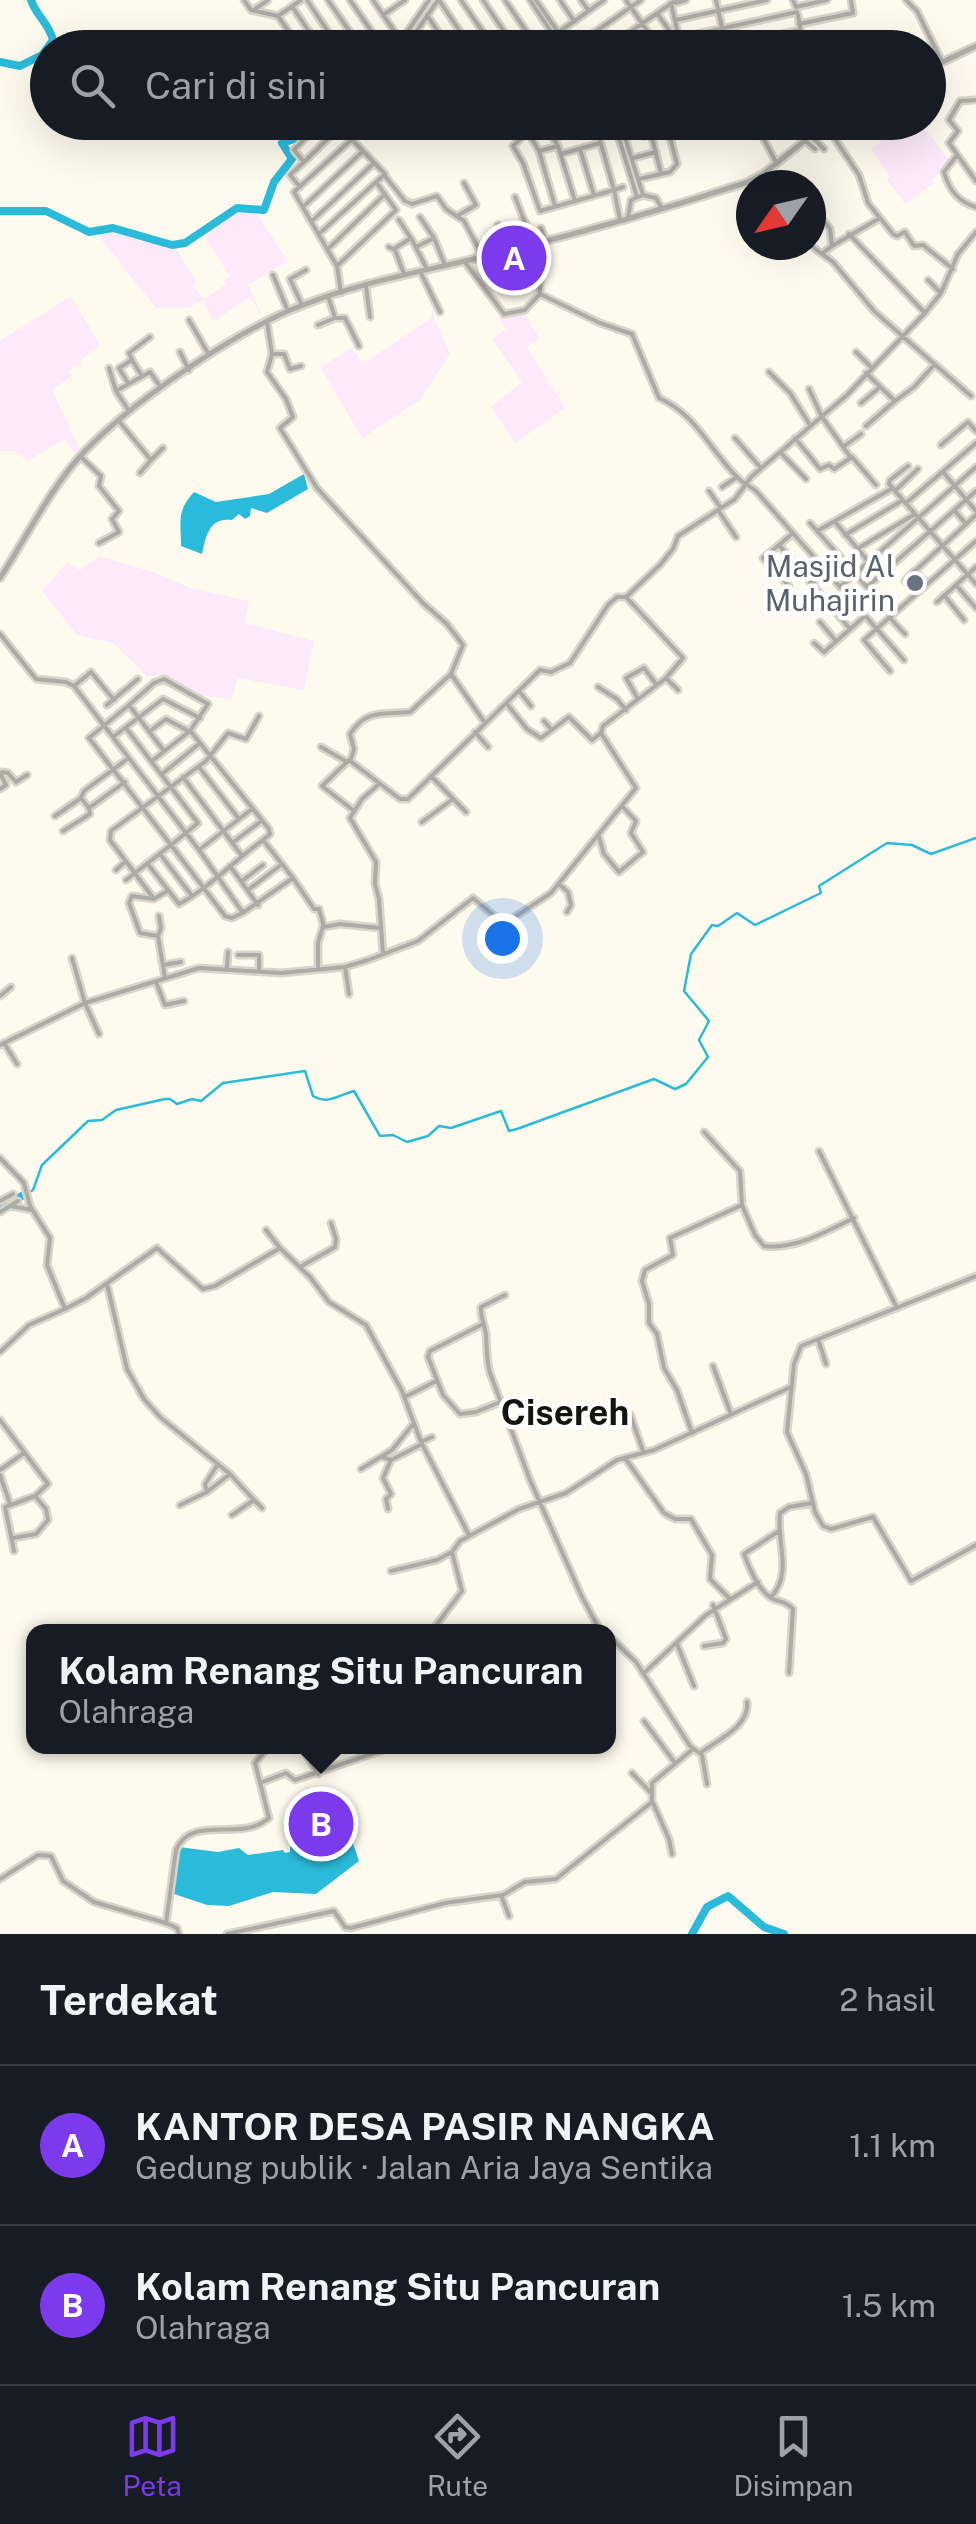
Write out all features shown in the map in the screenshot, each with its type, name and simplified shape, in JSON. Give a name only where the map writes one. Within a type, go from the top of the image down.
[{"type":"street","points":[[244,0],[253,10],[278,16],[288,30]]},
{"type":"street","points":[[278,16],[304,0],[326,30]]},
{"type":"street","points":[[328,0],[349,30]]},
{"type":"street","points":[[350,0],[371,30]]},
{"type":"street","points":[[373,0],[393,30]]},
{"type":"street","points":[[383,15],[396,2],[405,0]]},
{"type":"street","points":[[409,30],[429,0]]},
{"type":"street","points":[[417,30],[439,0],[459,30]]},
{"type":"street","points":[[461,0],[482,30]]},
{"type":"street","points":[[483,0],[503,30]]},
{"type":"street","points":[[505,0],[526,30]]},
{"type":"street","points":[[533,0],[553,30]]},
{"type":"street","points":[[560,0],[574,21]]},
{"type":"street","points":[[582,0],[589,10]]},
{"type":"street","points":[[562,30],[604,0]]},
{"type":"street","points":[[626,0],[646,30]]},
{"type":"street","points":[[596,30],[640,0]]},
{"type":"street","points":[[634,30],[673,2],[685,0]]},
{"type":"street","points":[[716,0],[722,29]]},
{"type":"street","points":[[676,20],[767,0]]},
{"type":"street","points":[[793,0],[800,30]]},
{"type":"street","points":[[717,30],[828,0]]},
{"type":"street","points":[[788,30],[852,13],[851,0]]},
{"type":"street","points":[[906,0],[918,12],[927,30]]},
{"type":"street","points":[[253,10],[265,1]]},
{"type":"street","points":[[673,2],[678,30]]},
{"type":"street","points":[[292,6],[308,30]]},
{"type":"street","points":[[657,13],[669,30]]},
{"type":"street","points":[[427,16],[437,30]]},
{"type":"street","points":[[946,60],[976,46]]},
{"type":"street","points":[[976,100],[960,101],[949,119],[958,131],[949,141],[976,182]]},
{"type":"street","points":[[304,140],[294,150],[304,162]]},
{"type":"street","points":[[300,187],[290,175],[327,140]]},
{"type":"street","points":[[341,293],[338,266],[294,193],[352,140],[405,201],[420,204],[434,195],[464,221],[483,257]]},
{"type":"street","points":[[517,140],[512,144],[540,211],[624,187]]},
{"type":"street","points":[[532,140],[555,206]]},
{"type":"street","points":[[555,140],[575,201]]},
{"type":"street","points":[[539,151],[560,140]]},
{"type":"street","points":[[561,154],[598,140]]},
{"type":"street","points":[[600,140],[620,220]]},
{"type":"street","points":[[624,140],[640,196]]},
{"type":"street","points":[[626,140],[639,179],[640,196]]},
{"type":"street","points":[[653,140],[661,174]]},
{"type":"street","points":[[639,179],[670,172],[677,165],[671,140]]},
{"type":"street","points":[[764,140],[777,164]]},
{"type":"street","points":[[769,170],[805,140]]},
{"type":"street","points":[[808,140],[815,149]]},
{"type":"street","points":[[810,140],[824,149]]},
{"type":"street","points":[[836,140],[859,175],[868,203],[894,235],[905,232],[914,246],[923,245],[954,270]]},
{"type":"street","points":[[580,149],[594,195]]},
{"type":"street","points":[[303,207],[363,151]]},
{"type":"street","points":[[633,158],[656,152]]},
{"type":"street","points":[[958,155],[945,176],[955,196],[976,207]]},
{"type":"street","points":[[312,220],[374,163]]},
{"type":"street","points":[[320,234],[385,176]]},
{"type":"street","points":[[338,266],[395,211],[376,182]]},
{"type":"street","points":[[457,216],[476,205],[464,184]]},
{"type":"street","points":[[0,578],[80,456],[118,420],[162,388],[267,322],[302,305],[404,274],[510,250],[736,188]]},
{"type":"street","points":[[328,249],[385,194]]},
{"type":"street","points":[[628,218],[628,206],[640,196],[656,198],[661,207]]},
{"type":"street","points":[[464,261],[504,314],[525,310],[540,294],[540,267],[515,197]]},
{"type":"street","points":[[420,217],[446,265]]},
{"type":"street","points":[[826,251],[880,218]]},
{"type":"street","points":[[399,220],[416,247],[440,312]]},
{"type":"street","points":[[826,223],[832,246]]},
{"type":"street","points":[[498,225],[510,250]]},
{"type":"street","points":[[541,228],[545,240]]},
{"type":"street","points":[[321,747],[349,760],[405,800],[540,670],[551,672],[570,664],[608,605],[617,597],[626,597],[660,565],[680,534],[740,494],[761,468],[866,373],[941,293],[958,254],[976,232]]},
{"type":"street","points":[[849,234],[925,313]]},
{"type":"street","points":[[404,274],[391,248],[411,238]]},
{"type":"street","points":[[416,247],[434,238]]},
{"type":"street","points":[[826,256],[870,307],[971,396]]},
{"type":"street","points":[[302,305],[290,279],[306,270]]},
{"type":"street","points":[[272,274],[288,311]]},
{"type":"street","points":[[928,280],[941,293]]},
{"type":"street","points":[[366,287],[370,317]]},
{"type":"street","points":[[540,294],[632,334],[657,396],[695,422],[737,477],[904,660]]},
{"type":"street","points":[[328,296],[335,318]]},
{"type":"street","points":[[318,325],[345,318],[359,346]]},
{"type":"street","points":[[189,320],[210,356]]},
{"type":"street","points":[[267,322],[272,354],[267,372],[293,417],[280,428],[316,488],[462,643],[450,674],[408,713],[386,711],[363,718],[350,734],[354,749],[349,760],[322,789],[353,810]]},
{"type":"street","points":[[142,376],[130,353],[150,338],[155,344]]},
{"type":"street","points":[[180,352],[189,370]]},
{"type":"street","points":[[856,352],[871,367]]},
{"type":"street","points":[[272,354],[284,354],[290,369],[301,366]]},
{"type":"street","points":[[128,383],[119,368],[132,360]]},
{"type":"street","points":[[866,426],[914,387],[934,364]]},
{"type":"street","points":[[109,368],[116,391],[130,411]]},
{"type":"street","points":[[769,372],[810,424]]},
{"type":"street","points":[[116,391],[152,373],[162,388]]},
{"type":"street","points":[[866,373],[895,400]]},
{"type":"street","points":[[862,403],[880,387]]},
{"type":"street","points":[[809,388],[850,458],[876,485]]},
{"type":"street","points":[[118,420],[151,460]]},
{"type":"street","points":[[942,445],[968,422],[976,430]]},
{"type":"street","points":[[844,448],[861,434]]},
{"type":"street","points":[[735,438],[761,468]]},
{"type":"street","points":[[794,438],[821,470],[829,465],[834,470],[850,458]]},
{"type":"street","points":[[845,535],[905,502],[976,442]]},
{"type":"street","points":[[140,473],[163,448]]},
{"type":"street","points":[[780,452],[806,479]]},
{"type":"street","points":[[80,456],[101,476],[100,486],[118,511],[112,519],[119,532],[99,544]]},
{"type":"street","points":[[908,466],[890,480],[894,489],[976,584]]},
{"type":"street","points":[[840,587],[976,467]]},
{"type":"street","points":[[818,531],[894,489],[918,468]]},
{"type":"street","points":[[915,594],[905,581],[976,513],[943,472]]},
{"type":"street","points":[[722,487],[737,477]]},
{"type":"street","points":[[709,491],[736,537]]},
{"type":"street","points":[[867,587],[976,491]]},
{"type":"street","points":[[954,510],[966,524]]},
{"type":"street","points":[[857,549],[917,516]]},
{"type":"street","points":[[810,522],[905,634]]},
{"type":"street","points":[[834,522],[882,573]]},
{"type":"street","points":[[788,586],[763,558],[792,534]]},
{"type":"street","points":[[890,671],[864,641],[976,540]]},
{"type":"street","points":[[778,545],[850,629]]},
{"type":"street","points":[[936,602],[976,567]]},
{"type":"street","points":[[812,584],[826,571]]},
{"type":"street","points":[[915,571],[927,584]]},
{"type":"street","points":[[956,585],[976,608]]},
{"type":"street","points":[[944,595],[964,620]]},
{"type":"street","points":[[503,924],[546,899],[636,784],[602,733],[603,726],[666,678],[682,658],[626,597]]},
{"type":"street","points":[[814,643],[824,653],[865,616]]},
{"type":"street","points":[[820,622],[836,641]]},
{"type":"street","points":[[0,634],[36,679],[74,686],[244,912]]},
{"type":"street","points":[[638,699],[626,678],[644,668],[656,685]]},
{"type":"street","points":[[74,686],[91,672],[114,700]]},
{"type":"street","points":[[450,674],[484,723]]},
{"type":"street","points":[[666,678],[678,690]]},
{"type":"street","points":[[152,761],[190,731],[208,703],[164,679],[154,683],[90,738],[227,918],[258,904],[293,878]]},
{"type":"street","points":[[107,705],[138,680]]},
{"type":"street","points":[[598,687],[626,710]]},
{"type":"street","points":[[519,691],[531,706]]},
{"type":"street","points":[[113,737],[165,698],[200,718]]},
{"type":"street","points":[[507,704],[540,738],[569,717],[591,740],[602,733]]},
{"type":"street","points":[[129,705],[164,751]]},
{"type":"street","points":[[154,900],[109,836],[111,831],[199,767],[228,734],[246,739],[259,716]]},
{"type":"street","points":[[148,864],[180,904],[270,833],[190,731],[166,719],[150,731]]},
{"type":"street","points":[[544,720],[551,729]]},
{"type":"street","points":[[126,728],[198,824]]},
{"type":"street","points":[[475,732],[488,747]]},
{"type":"street","points":[[162,774],[200,743]]},
{"type":"street","points":[[55,816],[128,759]]},
{"type":"street","points":[[199,767],[239,819]]},
{"type":"street","points":[[0,789],[6,784],[1,772],[16,782],[27,775]]},
{"type":"street","points":[[430,776],[466,812]]},
{"type":"street","points":[[183,777],[242,856]]},
{"type":"street","points":[[89,808],[125,782]]},
{"type":"street","points":[[379,784],[350,818],[376,862],[383,954]]},
{"type":"street","points":[[63,831],[90,814],[81,798]]},
{"type":"street","points":[[422,822],[453,799]]},
{"type":"street","points":[[599,834],[604,854],[619,872],[643,852],[631,833],[636,820],[622,806]]},
{"type":"street","points":[[199,850],[252,809]]},
{"type":"street","points":[[126,880],[210,814]]},
{"type":"street","points":[[232,843],[262,821]]},
{"type":"street","points":[[263,840],[314,909],[319,909],[323,926],[318,969]]},
{"type":"street","points":[[160,854],[192,896]]},
{"type":"street","points":[[116,870],[126,862]]},
{"type":"street","points":[[248,890],[282,864]]},
{"type":"street","points":[[242,881],[263,865]]},
{"type":"street","points":[[230,866],[258,904]]},
{"type":"street","points":[[559,884],[570,896],[567,912]]},
{"type":"street","points":[[158,936],[140,933],[136,913],[129,903],[131,896],[154,900],[167,891]]},
{"type":"street","points":[[17,1064],[2,1044],[85,1004],[199,968],[282,973],[345,967],[407,946],[430,933],[472,898],[503,924],[519,945],[506,960]]},
{"type":"street","points":[[159,916],[165,978]]},
{"type":"street","points":[[323,926],[380,928]]},
{"type":"street","points":[[227,968],[228,952]]},
{"type":"street","points":[[238,955],[260,955],[259,971]]},
{"type":"street","points":[[72,958],[85,1004],[99,1034]]},
{"type":"street","points":[[163,965],[181,962]]},
{"type":"street","points":[[345,967],[349,994]]},
{"type":"street","points":[[156,982],[165,1005],[184,1001]]},
{"type":"street","points":[[0,996],[11,987]]},
{"type":"street","points":[[704,1132],[740,1170],[742,1206],[755,1235],[768,1247],[812,1238],[854,1218]]},
{"type":"street","points":[[819,1152],[896,1308]]},
{"type":"street","points":[[0,1158],[26,1188],[32,1210],[50,1238],[47,1265],[64,1308]]},
{"type":"street","points":[[0,1201],[13,1194]]},
{"type":"street","points":[[0,1212],[18,1201]]},
{"type":"street","points":[[11,1206],[32,1210]]},
{"type":"street","points":[[692,1433],[677,1390],[664,1368],[657,1334],[649,1323],[643,1277],[645,1270],[672,1254],[670,1238],[742,1206]]},
{"type":"street","points":[[300,1267],[335,1247],[331,1222]]},
{"type":"street","points":[[266,1230],[334,1306],[366,1324],[405,1397],[421,1443],[470,1536]]},
{"type":"street","points":[[0,1352],[29,1325],[107,1284],[158,1248],[196,1286],[209,1288],[280,1248]]},
{"type":"street","points":[[976,1276],[799,1348],[787,1432],[806,1474],[820,1523],[827,1529],[873,1517],[911,1581],[976,1545]]},
{"type":"street","points":[[308,1288],[314,1282]]},
{"type":"street","points":[[107,1284],[127,1369],[136,1388],[160,1417],[230,1474],[262,1508]]},
{"type":"street","points":[[505,1295],[481,1308],[485,1356],[540,1502],[597,1624]]},
{"type":"street","points":[[483,1324],[430,1351],[428,1358],[443,1395],[460,1414],[500,1402]]},
{"type":"street","points":[[818,1339],[826,1364]]},
{"type":"street","points":[[713,1366],[732,1414]]},
{"type":"street","points":[[405,1397],[438,1380]]},
{"type":"street","points":[[391,1571],[437,1560],[470,1536],[581,1484],[614,1462],[644,1454],[791,1387]]},
{"type":"street","points":[[630,1414],[644,1454]]},
{"type":"street","points":[[0,1420],[48,1484],[35,1496],[5,1506],[14,1551]]},
{"type":"street","points":[[361,1469],[382,1457],[414,1423]]},
{"type":"street","points":[[388,1509],[386,1499],[391,1494],[383,1476],[391,1460],[432,1437]]},
{"type":"street","points":[[10,1504],[0,1472],[24,1453]]},
{"type":"street","points":[[382,1457],[391,1460]]},
{"type":"street","points":[[626,1458],[664,1513],[675,1519],[691,1519],[712,1555],[710,1579],[730,1599]]},
{"type":"street","points":[[207,1492],[205,1484],[218,1464]]},
{"type":"street","points":[[180,1505],[207,1492],[230,1474]]},
{"type":"street","points":[[12,1538],[36,1534],[48,1520],[46,1508],[35,1496]]},
{"type":"street","points":[[232,1515],[254,1500]]},
{"type":"street","points":[[770,1597],[779,1587],[784,1562],[779,1531],[782,1511],[812,1503]]},
{"type":"street","points":[[779,1531],[744,1554],[770,1597],[788,1603],[792,1609],[789,1674]]},
{"type":"street","points":[[436,1624],[462,1591],[452,1552]]},
{"type":"street","points":[[643,1674],[714,1607],[758,1582]]},
{"type":"street","points":[[704,1646],[726,1642],[714,1607]]},
{"type":"street","points":[[616,1642],[628,1652],[693,1749],[700,1752]]},
{"type":"street","points":[[676,1643],[694,1686]]},
{"type":"street","points":[[700,1752],[744,1720],[747,1702]]},
{"type":"street","points":[[644,1721],[675,1763]]},
{"type":"street","points":[[672,1854],[652,1802],[652,1783],[693,1749]]},
{"type":"street","points":[[700,1752],[707,1784]]},
{"type":"street","points":[[166,1923],[176,1850],[181,1840],[200,1829],[226,1832],[265,1822],[270,1811],[255,1763],[262,1754]]},
{"type":"street","points":[[306,1754],[318,1774]]},
{"type":"street","points":[[260,1783],[286,1773],[294,1780],[318,1774],[373,1754]]},
{"type":"street","points":[[632,1773],[652,1794]]},
{"type":"street","points":[[227,1934],[334,1911],[351,1928],[445,1903],[502,1896],[525,1882],[563,1875],[652,1802]]},
{"type":"street","points":[[0,1879],[34,1857],[47,1854],[55,1860],[63,1882],[94,1902],[166,1923],[177,1928],[178,1934]]},
{"type":"street","points":[[502,1896],[509,1916]]},
{"type":"shaded area","points":[[934,140],[950,161],[932,180],[934,183],[905,204],[871,149],[882,141]]},
{"type":"shaded area","points":[[253,208],[288,261],[248,285],[264,320],[250,297],[214,321],[202,300],[188,308],[156,308],[97,234],[112,230],[174,246],[197,282],[193,286],[204,299],[226,284],[224,280],[230,276],[202,233],[237,209]]},
{"type":"shaded area","points":[[418,269],[436,297],[433,315],[450,354],[420,400],[362,438],[320,367],[352,348],[363,364],[431,318],[434,299]]},
{"type":"shaded area","points":[[71,296],[100,345],[69,370],[72,376],[52,390],[80,449],[75,454],[65,439],[28,461],[15,451],[0,451],[0,341]]},
{"type":"shaded area","points":[[523,311],[540,338],[527,347],[565,408],[515,443],[491,407],[522,382],[492,339],[506,329],[499,318]]},
{"type":"shaded area","points":[[99,556],[190,588],[249,601],[245,623],[314,641],[304,690],[238,678],[232,699],[198,695],[162,675],[147,676],[113,643],[77,635],[42,591],[67,562],[80,570]]},
{"type":"water","points":[[304,474],[308,489],[267,513],[251,508],[245,519],[239,514],[213,525],[202,554],[181,546],[182,511],[194,492],[216,502],[269,494]]},
{"type":"water","points":[[349,1831],[359,1861],[316,1894],[273,1892],[229,1906],[207,1905],[174,1894],[179,1847],[218,1852],[239,1848],[248,1855],[283,1850],[285,1853],[290,1852],[290,1847]]},
{"type":"waterway","points":[[31,0],[49,30]]},
{"type":"waterway","points":[[414,30],[434,0]]},
{"type":"waterway","points":[[0,62],[20,66],[30,61]]},
{"type":"waterway","points":[[0,211],[46,211],[89,232],[113,228],[172,245],[185,243],[237,208],[264,210],[274,182],[292,159],[282,143],[291,140]]},
{"type":"waterway","points":[[22,1196],[33,1190],[42,1165],[88,1121],[165,1099],[177,1104],[192,1099],[201,1101],[223,1083],[305,1071],[313,1096],[328,1099],[354,1091],[380,1136],[393,1135],[407,1142],[428,1136],[439,1126],[451,1128],[501,1111],[509,1131],[517,1129],[654,1079],[675,1089],[686,1084],[708,1057],[699,1040],[709,1021],[684,991],[691,954],[712,925],[718,926],[737,913],[755,925],[821,893],[819,886],[887,843],[912,845],[931,854],[976,838]]},
{"type":"waterway","points":[[0,1209],[22,1196]]},
{"type":"waterway","points":[[692,1934],[707,1907],[728,1896],[764,1927],[784,1934]]},
{"type":"place","name":"KANTOR DESA PASIR NANGKA","points":[[514,258]]},
{"type":"place","name":"Masjid Al Muhajirin","points":[[915,583]]},
{"type":"place","name":"Kolam Renang Situ Pancuran","points":[[321,1824]]},
{"type":"district","name":"Cisereh","points":[[565,1412]]}]
